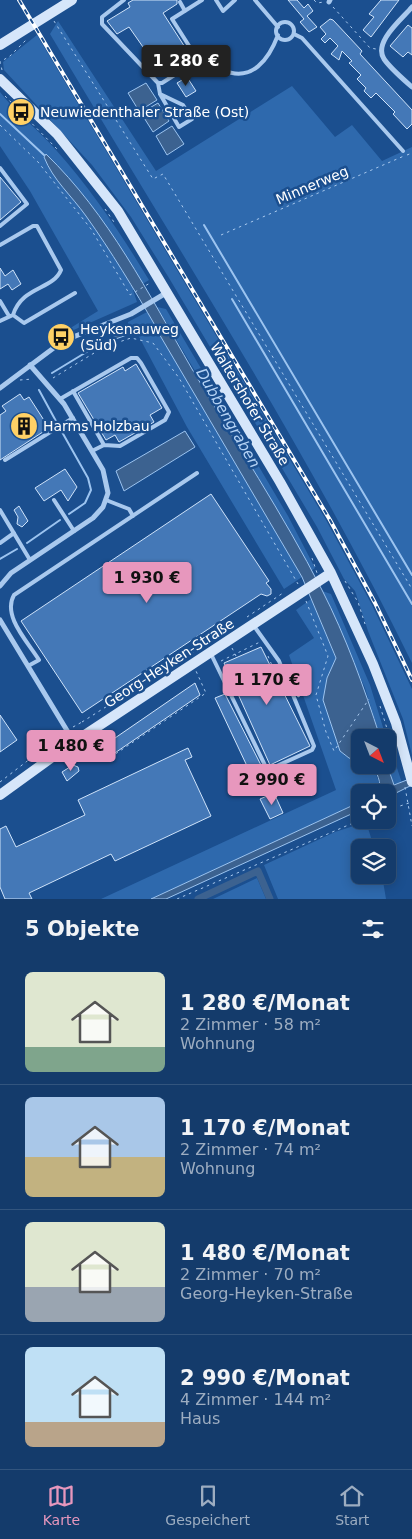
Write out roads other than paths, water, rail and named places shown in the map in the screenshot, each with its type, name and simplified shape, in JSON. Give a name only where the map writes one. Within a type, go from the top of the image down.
[{"type":"main road","points":[[0,46],[72,0]]},
{"type":"main road","name":"Waltershofer Straße","points":[[0,74],[57,134],[118,210],[280,482],[331,573],[382,688],[396,723],[409,783]]},
{"type":"main road","name":"Georg-Heyken-Straße","points":[[0,794],[74,742],[227,641],[249,622],[302,592],[316,574],[331,573]]},
{"type":"street","points":[[412,7],[384,40],[382,50],[384,58],[412,87]]},
{"type":"street","points":[[0,388],[63,341],[140,308],[166,293]]},
{"type":"street","points":[[0,586],[11,573],[99,513],[108,493],[107,478],[60,398],[30,365]]},
{"type":"street","points":[[0,620],[1,627],[28,666],[74,742]]},
{"type":"lane","points":[[124,0],[102,17],[102,24],[158,83],[160,94],[179,127],[192,119],[183,105],[160,94]]},
{"type":"lane","points":[[198,60],[172,19],[202,0]]},
{"type":"lane","points":[[216,0],[223,11],[236,0]]},
{"type":"lane","points":[[158,83],[162,83],[198,60],[210,62],[231,73],[251,71],[267,59],[278,35],[278,27],[254,0]]},
{"type":"lane","points":[[180,2],[186,11]]},
{"type":"lane","points":[[278,27],[281,23],[288,23],[293,27],[294,34]]},
{"type":"lane","points":[[278,35],[286,40],[294,34]]},
{"type":"lane","points":[[294,34],[302,38],[403,151]]},
{"type":"lane","points":[[0,168],[27,204],[0,226]]},
{"type":"lane","points":[[0,245],[33,226],[37,226],[61,270],[56,278],[20,300],[11,316],[0,321]]},
{"type":"lane","points":[[0,301],[11,316],[24,323],[75,293]]},
{"type":"lane","points":[[60,398],[131,358],[137,358],[141,363],[168,412],[168,416],[165,420],[120,446],[104,444],[92,451]]},
{"type":"lane","points":[[73,391],[104,444]]},
{"type":"lane","points":[[5,460],[72,418]]},
{"type":"lane","points":[[28,666],[39,660],[12,616],[9,607],[14,595],[197,474]]},
{"type":"lane","points":[[54,500],[74,531]]},
{"type":"lane","points":[[106,500],[128,509],[133,516]]},
{"type":"lane","points":[[0,510],[30,560]]},
{"type":"lane","points":[[0,543],[14,533]]},
{"type":"lane","points":[[249,622],[272,651],[284,671],[314,746],[312,750],[268,770]]},
{"type":"lane","points":[[210,652],[276,788]]},
{"type":"waterway","name":"Dubbengraben","points":[[0,114],[44,155]]},
{"type":"waterway","points":[[204,225],[412,575]]},
{"type":"waterway","points":[[232,299],[412,604]]},
{"type":"waterway","points":[[52,373],[98,345]]},
{"type":"waterway","points":[[39,390],[57,423]]},
{"type":"waterway","points":[[62,432],[88,478],[91,490],[85,503],[69,514]]},
{"type":"waterway","points":[[27,543],[60,520]]},
{"type":"waterway","points":[[0,559],[17,549]]},
{"type":"waterway","points":[[198,899],[258,871],[270,899]]},
{"type":"railway","points":[[19,0],[330,520],[375,603],[412,680]]},
{"type":"place","name":"Neuwiedenthaler Straße (Ost)","points":[[21,112]]},
{"type":"place","name":"Heykenauweg (Süd)","points":[[61,337]]},
{"type":"place","name":"Harms Holzbau","points":[[24,426]]}]
